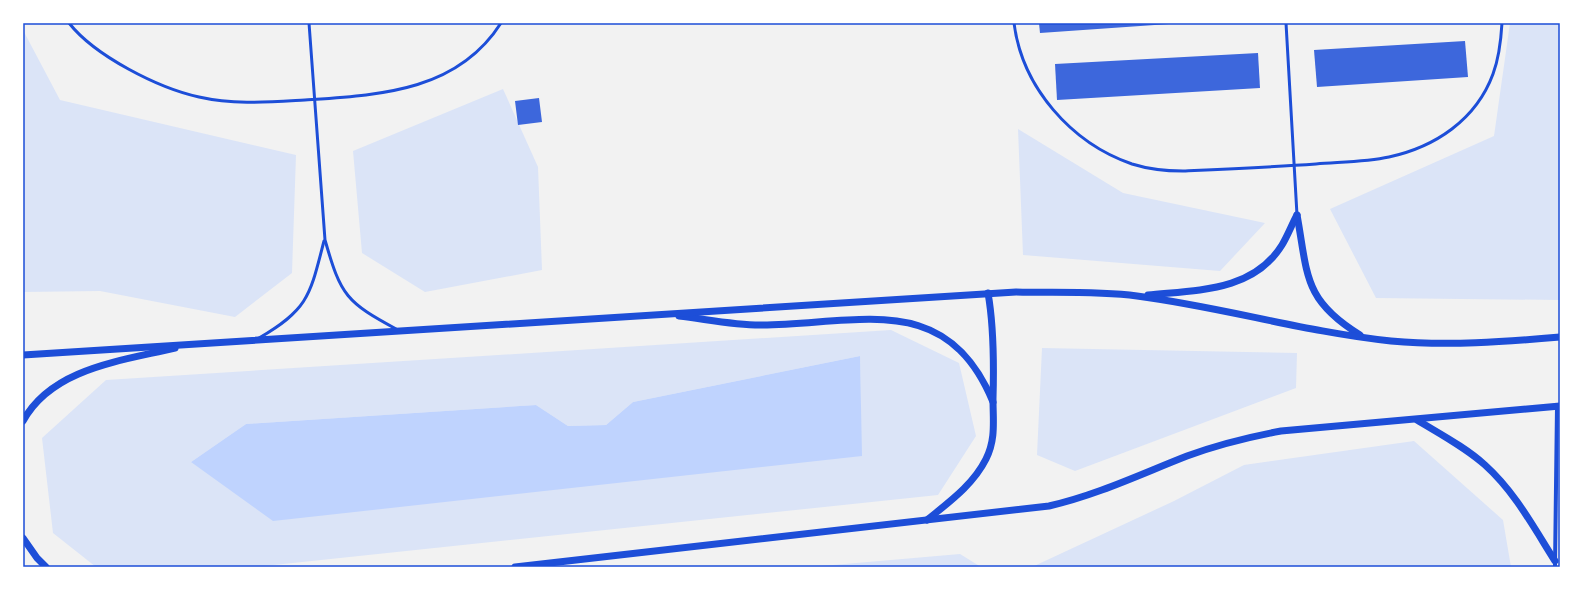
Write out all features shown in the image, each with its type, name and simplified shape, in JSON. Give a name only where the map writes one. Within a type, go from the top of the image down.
[{"type":"street","points":[[23,355],[988,293],[1135,296],[1209,289],[1236,283],[1249,277],[1260,269],[1282,245],[1297,214]]},
{"type":"street","points":[[1297,214],[1308,274],[1320,302],[1340,323],[1364,337]]},
{"type":"street","points":[[926,520],[960,494],[980,470],[991,447],[994,431],[994,373],[988,293]]},
{"type":"street","points":[[1135,296],[1211,308],[1390,341],[1448,343],[1508,342],[1560,337]]},
{"type":"street","points":[[661,314],[759,325],[866,319],[896,320],[910,323],[935,332],[958,348],[982,378],[993,402]]},
{"type":"street","points":[[23,421],[39,400],[51,389],[66,379],[98,367],[190,344]]},
{"type":"street","points":[[515,567],[1018,510],[1072,501],[1120,484],[1205,450],[1260,435],[1281,431],[1559,406],[1555,564]]},
{"type":"street","points":[[1416,420],[1471,454],[1496,475],[1519,504],[1555,564]]},
{"type":"street","points":[[23,538],[37,558],[46,567]]},
{"type":"lane","points":[[69,23],[88,42],[132,70],[160,84],[198,97],[238,103],[374,95],[428,82],[464,64],[476,55],[487,44],[502,23]]},
{"type":"lane","points":[[309,23],[324,240],[334,272],[347,296],[368,313],[399,331]]},
{"type":"lane","points":[[1014,23],[1017,40],[1026,67],[1058,116],[1085,139],[1117,158],[1132,164],[1166,171],[1295,165],[1388,158],[1422,146],[1452,131],[1466,117],[1486,90],[1498,58],[1502,23]]},
{"type":"lane","points":[[1286,23],[1297,214]]},
{"type":"lane","points":[[256,340],[288,320],[308,297],[315,277],[324,240]]},
{"type":"shaded area","points":[[1510,23],[1560,23],[1560,300],[1376,298],[1330,209],[1494,136]]},
{"type":"shaded area","points":[[23,30],[60,100],[296,155],[292,273],[235,317],[100,291],[23,292]]},
{"type":"shaded area","points":[[503,89],[538,167],[542,270],[425,292],[362,253],[353,151]]},
{"type":"shaded area","points":[[1018,129],[1123,193],[1265,223],[1220,271],[1023,255]]},
{"type":"shaded area","points":[[891,330],[959,363],[976,436],[938,495],[255,567],[96,567],[53,533],[42,438],[106,380]],"holes":[[[860,356],[861,456],[191,462],[246,424],[536,405],[568,426],[606,425],[633,402]]]},
{"type":"shaded area","points":[[1042,348],[1297,353],[1296,388],[1075,471],[1037,455]]},
{"type":"shaded area","points":[[1414,441],[1503,520],[1511,567],[1032,567],[1174,501],[1244,465]]},
{"type":"shaded area","points":[[960,554],[981,567],[810,567]]},
{"type":"water","points":[[860,356],[862,456],[273,521],[191,462],[246,424],[536,405],[568,426],[606,425],[633,402]]},
{"type":"building","points":[[1039,23],[1169,23],[1169,24],[1040,33]]},
{"type":"building","points":[[1465,41],[1468,77],[1317,87],[1314,50]]},
{"type":"building","points":[[1258,53],[1260,88],[1057,100],[1055,64]]},
{"type":"building","points":[[539,98],[542,122],[518,125],[515,101]]}]
